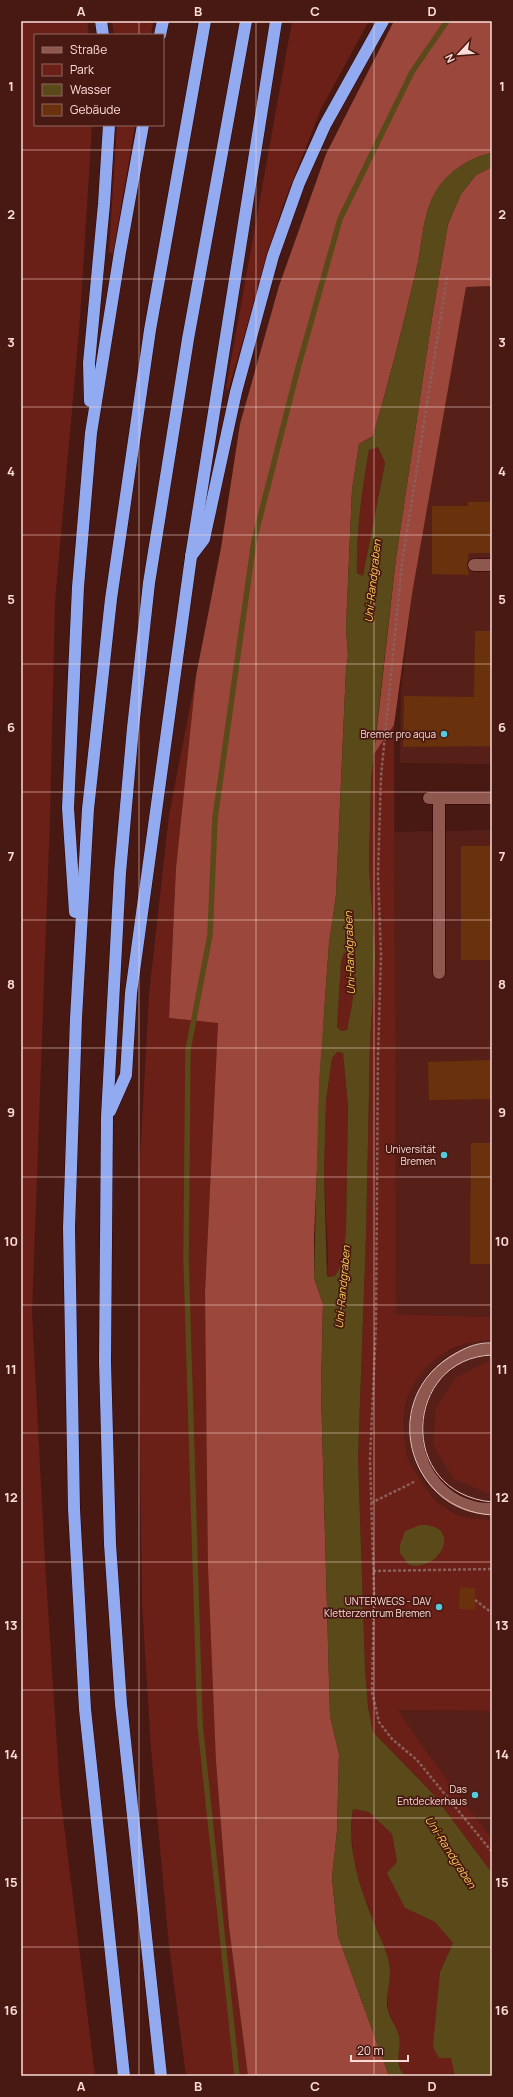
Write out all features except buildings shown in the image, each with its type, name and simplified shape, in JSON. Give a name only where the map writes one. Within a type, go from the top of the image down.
[{"type":"highway","points":[[101,21],[104,34]]},
{"type":"highway","points":[[160,34],[163,21]]},
{"type":"highway","points":[[124,2076],[84,1708],[74,1509],[69,1228],[79,963],[88,809],[112,599],[150,330],[205,21]]},
{"type":"highway","points":[[161,2076],[121,1704],[110,1544],[106,1362],[107,1118],[120,873],[133,728],[149,583],[188,339],[246,21]]},
{"type":"highway","points":[[107,1118],[126,1075],[131,993],[191,557],[276,21]]},
{"type":"highway","points":[[191,557],[204,539],[221,454],[236,392],[273,256],[299,183],[325,125],[383,21]]},
{"type":"highway","points":[[91,433],[89,363],[104,204],[109,126]]},
{"type":"highway","points":[[79,963],[68,808],[78,587],[91,433],[120,252],[143,126]]},
{"type":"street","points":[[474,565],[492,565]]},
{"type":"street","points":[[439,973],[434,798],[492,798]]},
{"type":"street","points":[[492,1349],[475,1351],[451,1362],[429,1384],[421,1398],[417,1410],[416,1438],[419,1455],[429,1474],[445,1492],[470,1506],[492,1509]]},
{"type":"path","points":[[447,277],[402,563],[381,776],[378,874],[381,955],[378,1056],[376,1326],[370,1459],[373,1571],[372,1692],[379,1722],[392,1739],[417,1760],[492,1852]]},
{"type":"path","points":[[371,1503],[429,1474]]},
{"type":"path","points":[[373,1571],[492,1569]]},
{"type":"path","points":[[475,1600],[492,1613]]},
{"type":"shaded area","points":[[394,21],[492,21],[492,153],[477,157],[456,170],[444,181],[433,196],[426,216],[416,271],[385,395],[373,436],[359,444],[352,490],[346,628],[348,656],[346,669],[336,895],[329,944],[324,1014],[314,1237],[314,1278],[323,1304],[321,1390],[330,1716],[339,1754],[337,1831],[332,1878],[338,1936],[389,2076],[248,2076],[229,1927],[216,1762],[208,1566],[205,1292],[218,1023],[169,1018],[176,868],[196,676],[221,548],[240,424],[279,286],[326,154]]},
{"type":"shaded area","points":[[492,167],[492,286],[466,287],[412,594],[394,725],[374,754],[396,558],[432,318],[448,224],[461,194],[476,175]]},
{"type":"shaded area","points":[[492,286],[492,764],[400,763],[401,691],[412,594],[466,287]]},
{"type":"shaded area","name":"Universität Bremen","points":[[492,830],[492,1317],[396,1314],[394,832]]},
{"type":"shaded area","points":[[474,1340],[492,1340],[492,1362],[486,1362],[486,1493],[492,1493],[492,1520],[468,1518],[445,1508],[426,1490],[408,1457],[402,1423],[411,1387],[423,1369],[441,1355]]},
{"type":"shaded area","name":"Das Entdeckerhaus","points":[[398,1710],[492,1711],[492,1839],[426,1751]]},
{"type":"green space","points":[[21,21],[87,21],[89,34],[34,34],[34,126],[92,126],[80,319],[55,602],[50,818],[32,1312],[45,1562],[60,1793],[95,2076],[21,2076]]},
{"type":"green space","points":[[112,21],[153,21],[151,34],[114,34]]},
{"type":"green space","points":[[292,21],[369,21],[321,109],[282,208],[228,391],[226,388]]},
{"type":"green space","points":[[117,126],[135,126],[113,254],[109,252]]},
{"type":"green space","points":[[378,447],[385,463],[363,576],[357,573],[357,542],[360,511],[369,450]]},
{"type":"green space","points":[[196,676],[176,868],[169,1018],[218,1023],[205,1292],[216,1762],[229,1927],[248,2076],[186,2076],[169,1946],[151,1749],[142,1604],[139,1360],[139,1178],[149,994],[169,815]]},
{"type":"green space","points":[[394,725],[396,1314],[492,1317],[492,1340],[472,1342],[454,1348],[438,1357],[424,1369],[414,1384],[407,1401],[404,1420],[408,1458],[429,1493],[441,1505],[457,1514],[492,1520],[492,1711],[398,1710],[426,1751],[492,1839],[492,1873],[434,1795],[373,1732],[368,1707],[365,1667],[358,1458],[366,1235],[370,1045],[375,955],[369,866],[371,779],[374,754]]},
{"type":"green space","points":[[350,951],[354,970],[354,990],[347,1030],[341,1031],[337,1027],[341,962],[344,952]]},
{"type":"green space","points":[[336,1052],[343,1053],[348,1106],[346,1229],[343,1262],[335,1276],[327,1277],[328,1259],[324,1172],[326,1101],[332,1058]]},
{"type":"green space","points":[[486,1362],[492,1362],[492,1493],[487,1493],[454,1479],[433,1445],[436,1408],[455,1378]]},
{"type":"green space","points":[[353,1809],[369,1812],[392,1834],[405,1908],[435,1922],[453,1943],[440,1972],[455,2076],[406,2076],[402,2072],[397,2060],[399,2037],[388,2010],[386,1953],[363,1894],[354,1863],[351,1831]]},
{"type":"water","name":"Uni-Randgraben","points":[[492,153],[492,167],[476,175],[461,194],[448,224],[432,318],[396,558],[371,779],[369,866],[375,955],[370,1045],[366,1235],[358,1458],[365,1667],[368,1707],[373,1732],[434,1795],[492,1873],[492,2076],[455,2076],[451,2058],[439,2058],[433,2047],[440,1972],[453,1943],[435,1922],[405,1908],[387,1873],[397,1862],[392,1834],[369,1812],[353,1809],[351,1839],[353,1854],[364,1897],[388,1959],[390,1971],[387,2006],[399,2036],[399,2067],[406,2076],[389,2076],[338,1936],[332,1878],[337,1831],[339,1754],[330,1716],[321,1390],[323,1304],[314,1278],[319,1081],[329,944],[336,895],[346,669],[348,656],[346,628],[352,490],[359,444],[373,436],[411,292],[426,216],[433,195],[444,180],[456,169],[477,157]],"holes":[[[378,447],[385,463],[363,576],[357,573],[357,542],[360,511],[369,450]],[[350,951],[353,960],[354,990],[347,1030],[341,1031],[337,1027],[341,962],[344,953]],[[337,1052],[343,1053],[348,1106],[346,1229],[343,1262],[335,1276],[327,1277],[324,1172],[326,1101],[332,1058]]]},
{"type":"water","points":[[420,1525],[433,1526],[441,1531],[444,1539],[443,1547],[438,1555],[431,1561],[421,1565],[409,1565],[400,1553],[400,1545],[405,1531]]},
{"type":"waterway","points":[[237,2076],[200,1724],[186,1258],[188,1050],[210,935],[215,818],[254,541],[298,368],[340,219],[412,72],[447,21]]},
{"type":"tram line","points":[[492,1343],[477,1344],[464,1349],[455,1354],[431,1373],[416,1396],[410,1422],[412,1448],[422,1473],[439,1494],[462,1508],[492,1515]]},
{"type":"tram line","points":[[492,1355],[463,1362],[441,1378],[428,1400],[423,1426],[426,1452],[439,1476],[461,1493],[492,1502]]},
{"type":"place","name":"Bremer pro aqua","points":[[444,734]]},
{"type":"place","name":"Universität Bremen","points":[[444,1155]]},
{"type":"place","name":"UNTERWEGS - DAV Kletterzentrum Bremen","points":[[439,1607]]},
{"type":"place","name":"Das Entdeckerhaus","points":[[475,1795]]}]
